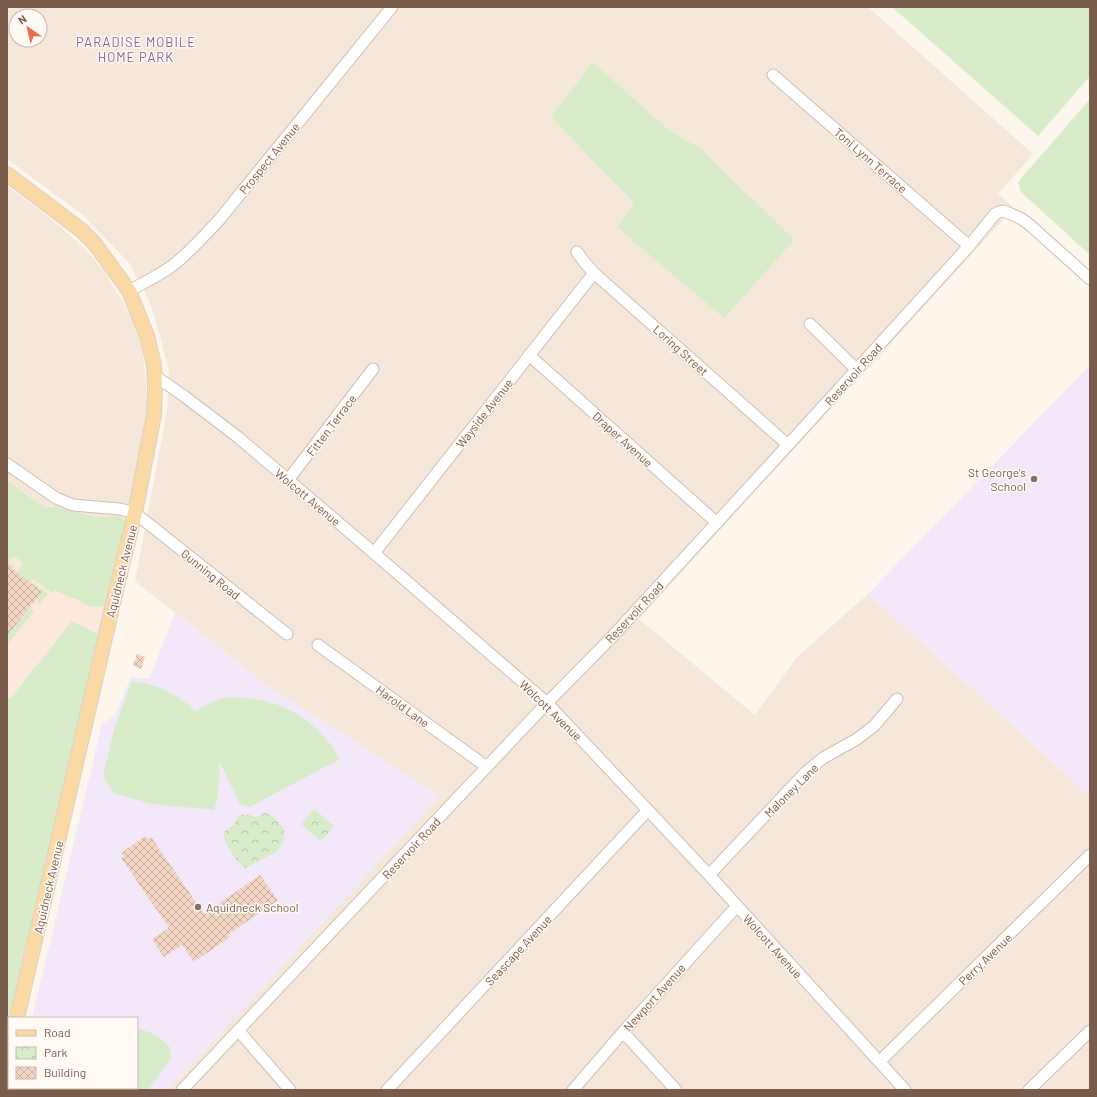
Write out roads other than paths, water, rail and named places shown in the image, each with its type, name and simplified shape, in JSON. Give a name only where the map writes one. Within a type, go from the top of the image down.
[{"type":"main road","name":"Aquidneck Avenue","points":[[7,174],[81,230],[95,244],[129,291],[147,336],[154,365],[154,414],[135,513],[17,1017]]},
{"type":"street","name":"Prospect Avenue","points":[[129,291],[172,266],[219,220],[392,7]]},
{"type":"street","name":"Toni Lynn Terrace","points":[[773,75],[969,246]]},
{"type":"street","name":"Reservoir Road","points":[[182,1090],[610,639],[969,246],[995,214],[1003,211],[1022,219],[1090,279]]},
{"type":"street","name":"Loring Street","points":[[577,252],[594,273],[788,445]]},
{"type":"street","name":"Wayside Avenue","points":[[374,553],[594,273]]},
{"type":"street","points":[[810,324],[856,369]]},
{"type":"street","name":"Draper Avenue","points":[[529,355],[717,522]]},
{"type":"street","name":"Fitten Terrace","points":[[288,480],[373,369]]},
{"type":"street","name":"Wolcott Avenue","points":[[154,376],[184,396],[288,480],[548,703],[709,875],[905,1090]]},
{"type":"street","points":[[7,464],[56,498],[73,505],[120,509],[135,513]]},
{"type":"street","name":"Gunning Road","points":[[135,513],[286,634]]},
{"type":"street","name":"Harold Lane","points":[[318,645],[487,767]]},
{"type":"street","name":"Maloney Lane","points":[[709,875],[805,773],[823,758],[857,739],[874,726],[897,699]]},
{"type":"street","name":"Seascape Avenue","points":[[387,1090],[648,810]]},
{"type":"street","name":"Perry Avenue","points":[[880,1062],[1090,855]]},
{"type":"street","name":"Newport Avenue","points":[[573,1090],[623,1032],[737,906]]},
{"type":"street","points":[[238,1030],[290,1090]]},
{"type":"street","points":[[1029,1090],[1090,1031]]},
{"type":"street","points":[[623,1032],[676,1090]]},
{"type":"place","name":"St George's School","points":[[1034,479]]},
{"type":"place","name":"Aquidneck School","points":[[198,907]]},
{"type":"district","name":"PARADISE MOBILE HOME PARK","points":[[136,50]]}]
